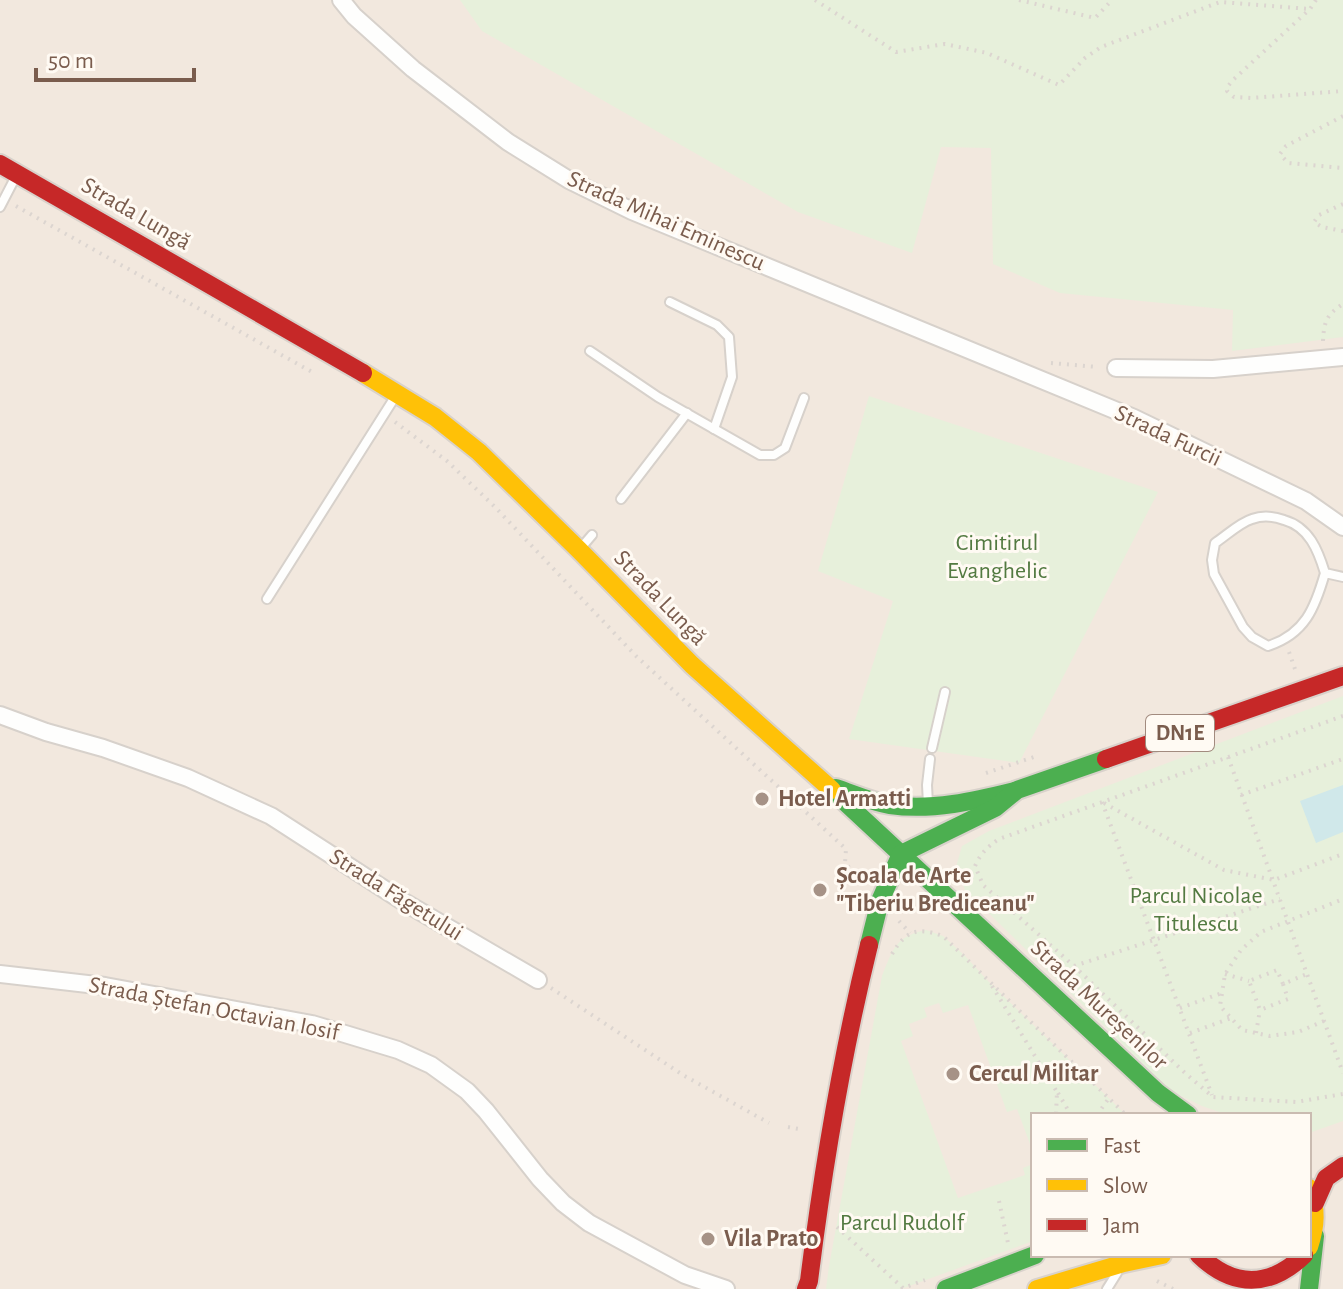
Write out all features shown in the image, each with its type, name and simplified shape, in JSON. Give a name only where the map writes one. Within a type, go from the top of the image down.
[{"type":"main road","name":"Strada Lungă","points":[[0,164],[435,417],[479,452],[692,665],[901,854]]},
{"type":"main road","name":"DN1E","points":[[901,854],[995,808],[1017,790],[1343,676]]},
{"type":"main road","points":[[825,784],[891,805],[954,804],[1017,790]]},
{"type":"main road","points":[[809,1286],[821,1183],[859,987],[880,901],[901,854]]},
{"type":"main road","name":"Strada Mureșenilor","points":[[901,854],[1158,1093],[1185,1113]]},
{"type":"main road","name":"Strada Mureșenilor","points":[[1158,1093],[1173,1113]]},
{"type":"main road","points":[[1312,1239],[1317,1217],[1312,1196],[1326,1178],[1343,1166]]},
{"type":"main road","points":[[946,1289],[1031,1257]]},
{"type":"main road","points":[[1037,1289],[1063,1286],[1092,1272],[1152,1257]]},
{"type":"main road","points":[[1201,1257],[1224,1277],[1250,1286],[1281,1275],[1302,1257]]},
{"type":"main road","points":[[1309,1289],[1311,1257]]},
{"type":"street","name":"Strada Mihai Eminescu","points":[[341,0],[354,16],[413,69],[508,142],[569,180],[632,211],[986,357]]},
{"type":"street","name":"Strada Furcii","points":[[986,357],[1134,418],[1306,501],[1343,527]]},
{"type":"street","points":[[1116,368],[1213,369],[1343,357]]},
{"type":"street","name":"Strada Făgetului","points":[[0,715],[188,778],[271,816],[404,902],[538,980]]},
{"type":"street","name":"Strada Ștefan Octavian Iosif","points":[[0,974],[105,986],[312,1024],[398,1050],[431,1065],[467,1091],[540,1179],[563,1203],[589,1223],[685,1275],[726,1289]]},
{"type":"lane","points":[[2,204],[17,174]]},
{"type":"lane","points":[[670,302],[717,325],[729,337],[732,377],[714,429]]},
{"type":"lane","points":[[590,351],[658,397],[760,455],[774,455],[785,448],[804,398]]},
{"type":"lane","points":[[267,599],[398,393]]},
{"type":"lane","points":[[621,499],[687,413]]},
{"type":"lane","points":[[1272,516],[1290,522],[1307,534],[1319,554],[1325,573],[1306,621],[1285,641],[1268,646],[1252,637],[1243,627],[1214,574],[1212,560],[1215,543],[1251,519],[1272,516]]},
{"type":"lane","points":[[579,550],[592,535]]},
{"type":"lane","points":[[1325,573],[1343,577]]},
{"type":"lane","points":[[932,748],[945,692]]},
{"type":"lane","points":[[928,805],[930,759]]},
{"type":"lane","points":[[1107,1289],[1124,1263]]},
{"type":"path","points":[[815,0],[896,52],[945,44],[987,53],[1059,85],[1085,58],[1101,47],[1220,2],[1310,9]]},
{"type":"path","points":[[1019,0],[1095,18],[1112,0]]},
{"type":"path","points":[[1316,0],[1234,79],[1227,91],[1234,97],[1251,98],[1343,91]]},
{"type":"path","points":[[1343,116],[1286,146],[1280,154],[1288,163],[1343,168]]},
{"type":"path","points":[[2,204],[316,374]]},
{"type":"path","points":[[1343,204],[1319,215],[1314,222],[1322,227],[1343,231]]},
{"type":"path","points":[[1323,339],[1323,325],[1343,304]]},
{"type":"path","points":[[384,414],[457,470],[636,656],[846,849],[845,863],[910,933]]},
{"type":"path","points":[[1285,641],[1295,669]]},
{"type":"path","points":[[1343,716],[999,839],[987,847],[975,866],[983,885],[1213,1097],[1296,1102],[1343,1094]]},
{"type":"path","points":[[1228,757],[1343,1073]]},
{"type":"path","points":[[1241,795],[1343,759]]},
{"type":"path","points":[[1102,802],[1224,870],[1274,880],[1343,854]]},
{"type":"path","points":[[1102,802],[1213,1097]]},
{"type":"path","points":[[1074,966],[1280,899]]},
{"type":"path","points":[[1324,1021],[1298,1032],[1270,1036],[1242,1030],[1220,1006],[1222,993],[1225,974],[1241,950],[1261,932],[1343,899]]},
{"type":"path","points":[[890,957],[899,942],[910,933],[926,930],[943,936],[1124,1113]]},
{"type":"path","points":[[1225,974],[1249,981],[1277,970],[1288,999],[1260,1010]]},
{"type":"path","points":[[1283,984],[1307,974]]},
{"type":"path","points":[[538,980],[683,1075],[769,1123]]},
{"type":"path","points":[[988,981],[1070,1113]]},
{"type":"path","points":[[1249,981],[1260,1010],[1256,1033]]},
{"type":"path","points":[[1180,1008],[1222,993]]},
{"type":"path","points":[[1190,1033],[1231,1018]]},
{"type":"path","points":[[1056,1113],[1057,1092]]},
{"type":"path","points":[[1098,1113],[1109,1098]]},
{"type":"path","points":[[788,1127],[799,1129]]},
{"type":"path","points":[[999,1201],[1009,1250]]},
{"type":"path","points":[[837,1227],[903,1288]]},
{"type":"shaded area","points":[[0,0],[1343,0],[1343,1289],[0,1289]]},
{"type":"green space","points":[[460,0],[1343,0],[1343,337],[1232,351],[1233,310],[1060,293],[993,264],[991,148],[941,147],[912,253],[798,212],[482,31]]},
{"type":"green space","name":"Cimitirul Evanghelic","points":[[869,396],[1158,492],[1019,763],[849,739],[893,601],[818,571]]},
{"type":"green space","name":"Parcul Nicolae Titulescu","points":[[1343,696],[1343,1121],[1311,1132],[1311,1113],[1222,1113],[1171,1091],[965,890],[956,867],[962,846],[989,831]]},
{"type":"green space","name":"Parcul Rudolf","points":[[926,930],[943,936],[1124,1113],[1031,1113],[1031,1147],[1017,1109],[1007,1112],[968,1005],[943,1013],[939,1003],[924,1008],[927,1017],[909,1024],[913,1036],[901,1041],[958,1198],[1025,1175],[1023,1168],[1031,1165],[1031,1242],[901,1289],[826,1289],[882,976],[897,945]]},
{"type":"water","points":[[1343,785],[1343,832],[1316,843],[1300,801]]},
{"type":"traffic: fast","points":[[869,945],[880,901],[901,854],[995,808],[1017,790],[1106,759]]},
{"type":"traffic: fast","points":[[836,788],[876,802],[906,807],[953,804],[1015,791]]},
{"type":"traffic: fast","points":[[832,790],[1158,1093],[1185,1113]]},
{"type":"traffic: fast","points":[[1309,1289],[1315,1236]]},
{"type":"traffic: fast","points":[[946,1289],[1031,1257]]},
{"type":"traffic: slow","points":[[363,373],[435,417],[479,452],[692,665],[832,790]]},
{"type":"traffic: slow","points":[[1311,1196],[1315,1218],[1311,1240]]},
{"type":"traffic: slow","points":[[1037,1289],[1152,1257]]},
{"type":"traffic: jam","points":[[0,164],[363,373]]},
{"type":"traffic: jam","points":[[1106,759],[1343,676]]},
{"type":"traffic: jam","points":[[806,1289],[834,1112],[869,945]]},
{"type":"traffic: jam","points":[[1315,1203],[1326,1178],[1343,1166]]},
{"type":"traffic: jam","points":[[1201,1257],[1225,1274],[1252,1280],[1278,1274],[1302,1257]]},
{"type":"place","name":"Hotel Armatti","points":[[762,799]]},
{"type":"place","name":"Școala de Arte \"Tiberiu Brediceanu\"","points":[[820,890]]},
{"type":"place","name":"Cercul Militar","points":[[953,1074]]},
{"type":"place","name":"Vila Prato","points":[[708,1239]]}]
